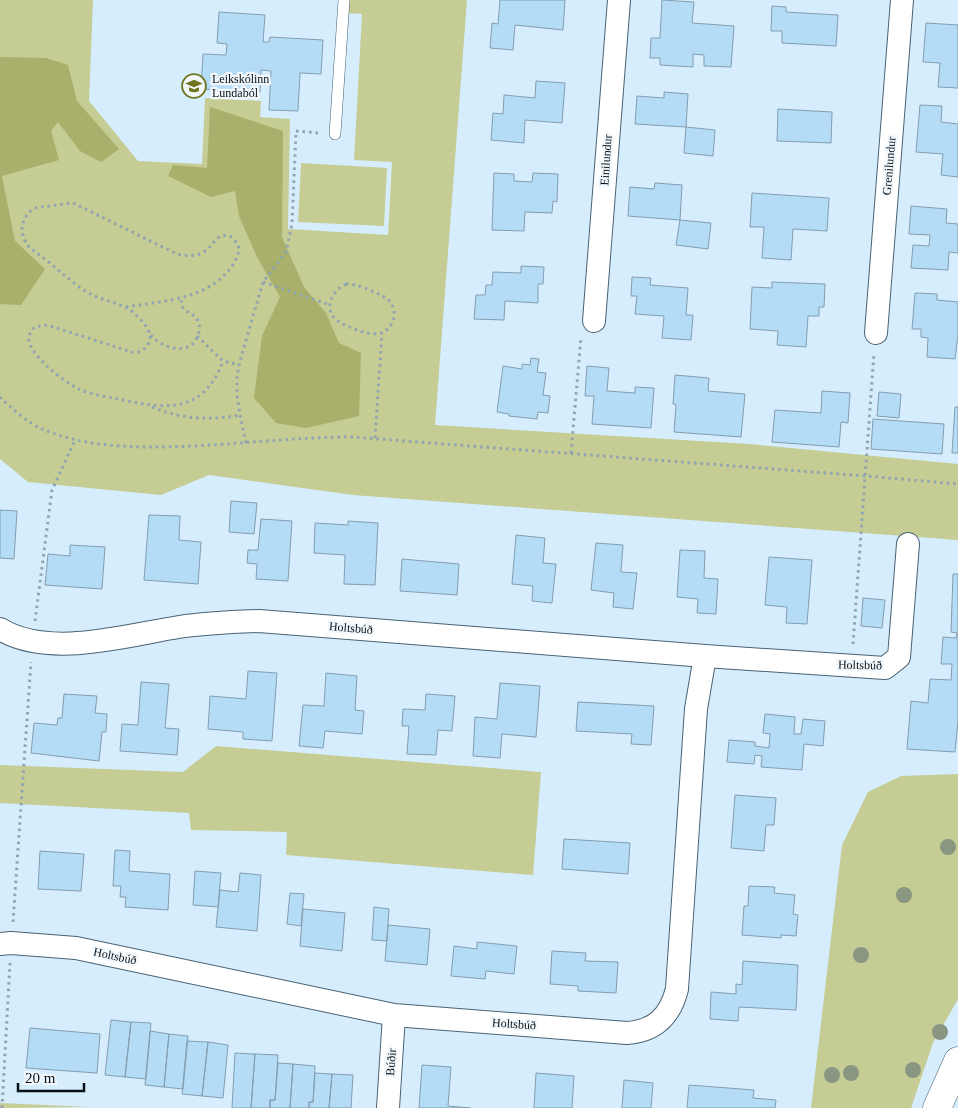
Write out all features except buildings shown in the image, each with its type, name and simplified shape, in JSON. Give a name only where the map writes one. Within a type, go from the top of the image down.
[{"type":"street","name":"Einilundur","points":[[594,320],[618,0]]},
{"type":"street","name":"Grenilundur","points":[[876,333],[902,0]]},
{"type":"street","name":"Holtsbúð","points":[[0,629],[32,641],[71,644],[92,643],[188,626],[259,621],[705,656],[885,668],[899,657],[908,544]]},
{"type":"street","name":"Holtsbúð","points":[[6,944],[76,948],[394,1015],[627,1033],[648,1029],[660,1021],[670,1010],[677,989],[696,709],[705,656]]},
{"type":"street","name":"Búðir","points":[[388,1108],[394,1015]]},
{"type":"street","points":[[937,1108],[958,1060]]},
{"type":"lane","points":[[335,134],[344,0]]},
{"type":"path","points":[[246,443],[237,394],[239,365],[263,282],[286,252],[292,224],[296,131],[335,134]]},
{"type":"path","points":[[73,203],[169,251],[185,256],[193,256],[206,251],[220,236],[230,236],[238,244],[238,256],[224,276],[203,291],[126,307],[112,304],[86,292],[30,248],[22,230],[23,222],[29,212],[34,208],[73,203]]},
{"type":"path","points":[[263,282],[330,305]]},
{"type":"path","points":[[346,284],[352,284],[387,299],[392,304],[394,318],[391,326],[382,333],[370,335],[338,320],[333,315],[330,305],[332,295],[336,290],[346,284]]},
{"type":"path","points":[[126,307],[149,329],[156,342],[164,346],[176,348],[189,346],[198,336],[199,323],[197,317],[181,305],[182,296]]},
{"type":"path","points":[[570,453],[582,323],[594,320]]},
{"type":"path","points":[[151,335],[150,342],[146,348],[134,353],[47,325],[35,327],[29,336],[31,348],[44,364],[67,383],[81,390],[149,406],[164,412],[196,418],[225,418],[240,415]]},
{"type":"path","points":[[374,438],[382,333]]},
{"type":"path","points":[[851,666],[876,333]]},
{"type":"path","points":[[198,336],[223,361],[239,365]]},
{"type":"path","points":[[149,406],[169,407],[181,405],[192,400],[212,384],[219,373],[223,361]]},
{"type":"path","points":[[0,397],[9,406],[41,429],[75,440],[123,446],[193,447],[313,437],[374,438],[958,484]]},
{"type":"path","points":[[2,1108],[6,944],[32,641],[52,490],[75,440]]},
{"type":"green space","points":[[0,0],[93,0],[89,101],[138,161],[202,164],[205,98],[261,101],[260,117],[290,119],[288,229],[388,235],[392,162],[354,160],[362,14],[346,13],[347,0],[467,0],[435,425],[749,444],[958,464],[958,540],[353,495],[209,475],[161,495],[28,482],[0,459]]},
{"type":"green space","points":[[0,57],[46,58],[68,65],[77,101],[119,149],[101,162],[80,151],[58,122],[51,131],[59,160],[2,176],[15,241],[45,269],[21,305],[0,304]]},
{"type":"green space","points":[[210,107],[283,131],[282,237],[304,287],[326,313],[339,343],[361,353],[359,416],[306,428],[276,423],[254,398],[262,336],[280,297],[257,257],[239,216],[235,191],[211,197],[168,176],[173,165],[207,168]]},
{"type":"green space","points":[[301,163],[387,168],[384,226],[298,222]]},
{"type":"green space","points":[[216,746],[541,772],[533,875],[286,855],[287,832],[191,830],[189,813],[0,803],[0,765],[183,772]]},
{"type":"green space","points":[[958,774],[958,999],[933,1043],[911,1108],[811,1108],[842,845],[868,792],[901,776]]},
{"type":"green space","points":[[0,1103],[91,1107],[0,1108]]},
{"type":"place","name":"Leikskólinn Lundaból","points":[[194,86]]}]
